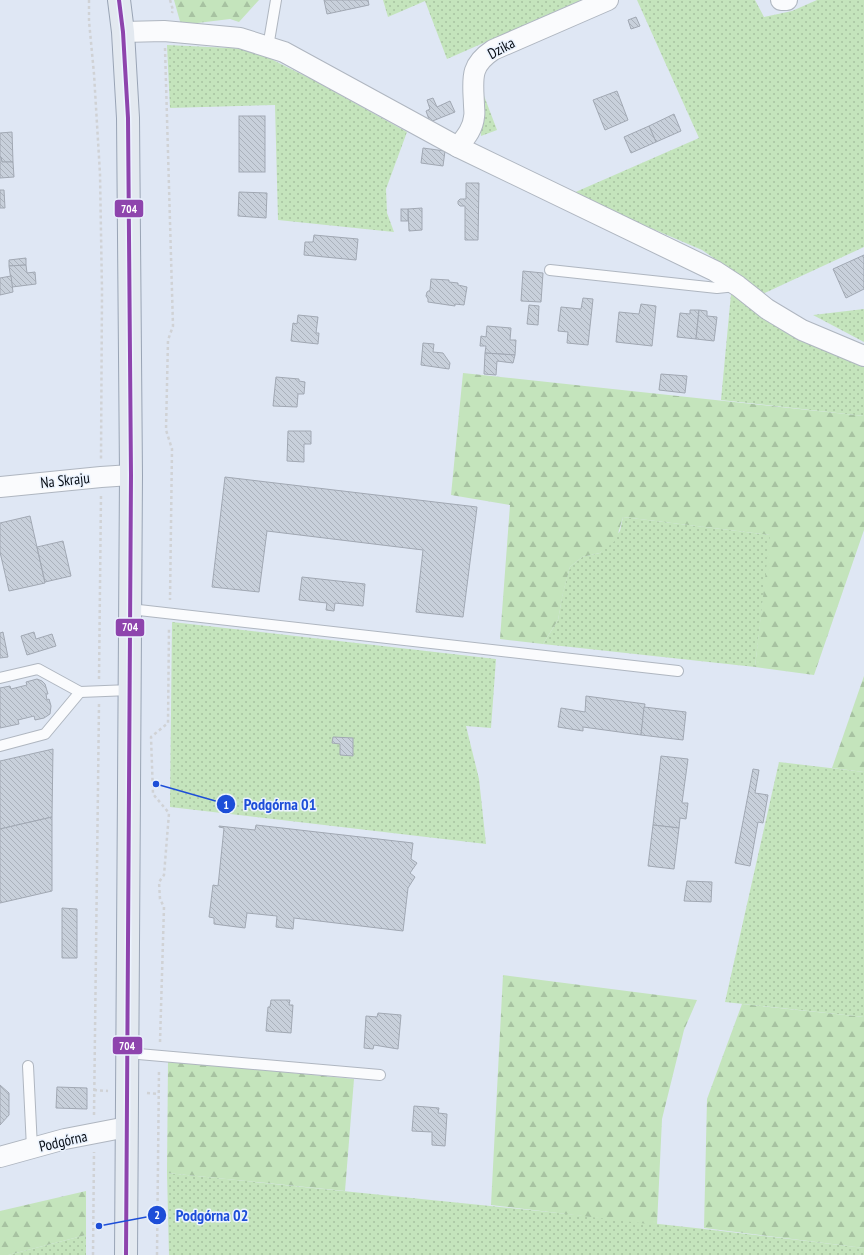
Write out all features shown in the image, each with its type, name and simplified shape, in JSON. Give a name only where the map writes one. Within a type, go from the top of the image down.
[{"type":"main road","points":[[119,0],[123,32],[128,118],[131,475],[126,1255]]},
{"type":"street","name":"Dzika","points":[[458,147],[469,134],[474,118],[473,76],[477,66],[484,56],[493,50],[608,0]]},
{"type":"street","points":[[781,0],[787,0]]},
{"type":"street","points":[[123,32],[164,31],[240,38],[284,52],[458,147],[714,271],[738,286],[767,309],[802,330],[864,356]]},
{"type":"street","name":"Na Skraju","points":[[0,487],[131,475]]},
{"type":"street","name":"Podgórna","points":[[0,1157],[65,1139],[127,1127]]},
{"type":"lane","points":[[268,47],[276,0]]},
{"type":"lane","points":[[550,270],[717,288],[738,286]]},
{"type":"lane","points":[[130,609],[678,671]]},
{"type":"lane","points":[[0,678],[38,668],[80,692],[130,690]]},
{"type":"lane","points":[[0,746],[45,734],[80,692]]},
{"type":"lane","points":[[128,1053],[380,1075]]},
{"type":"lane","points":[[28,1066],[32,1148]]},
{"type":"path","points":[[89,0],[89,20],[95,82],[101,189],[102,291],[101,609],[93,1255]]},
{"type":"green space","points":[[174,0],[259,0],[239,22],[230,19],[181,25]]},
{"type":"green space","points":[[383,0],[581,0],[447,59],[425,1],[388,17]]},
{"type":"green space","points":[[637,0],[755,0],[764,17],[792,11],[817,0],[864,0],[864,247],[758,296],[715,259],[702,250],[571,194],[699,138]]},
{"type":"green space","points":[[167,45],[251,49],[315,81],[407,132],[386,189],[387,213],[394,232],[278,220],[275,105],[170,108]]},
{"type":"green space","points":[[478,80],[497,130],[481,136]]},
{"type":"green space","points":[[731,294],[758,311],[864,366],[864,416],[721,400]]},
{"type":"green space","points":[[864,309],[864,342],[813,315]]},
{"type":"green space","points":[[463,373],[864,416],[864,530],[814,675],[755,667],[770,535],[623,517],[616,540],[600,553],[582,557],[570,567],[558,620],[543,644],[500,639],[510,505],[451,495]]},
{"type":"green space","points":[[623,517],[771,535],[755,667],[543,644],[558,620],[563,592],[570,567],[582,557],[600,553],[620,531]]},
{"type":"green space","points":[[172,622],[496,659],[491,728],[466,726],[479,779],[486,844],[170,807]]},
{"type":"green space","points":[[864,676],[864,772],[832,768]]},
{"type":"green space","points":[[779,762],[864,772],[864,1017],[725,1002]]},
{"type":"green space","points":[[503,975],[697,1000],[684,1030],[662,1119],[657,1225],[491,1205]]},
{"type":"green space","points":[[742,1004],[864,1017],[864,1248],[704,1228],[707,1099]]},
{"type":"green space","points":[[168,1061],[354,1079],[345,1191],[167,1173]]},
{"type":"green space","points":[[167,1173],[777,1237],[864,1248],[864,1255],[169,1255]]},
{"type":"green space","points":[[86,1191],[86,1235],[8,1255],[0,1255],[0,1211]]},
{"type":"green space","points":[[86,1235],[86,1255],[8,1255]]},
{"type":"building","points":[[324,0],[368,0],[369,5],[327,14]]},
{"type":"building","points":[[636,17],[640,26],[631,29],[628,20]]},
{"type":"building","points":[[617,91],[628,120],[605,130],[593,100]]},
{"type":"building","points":[[433,98],[437,107],[450,101],[455,112],[430,122],[426,111],[430,109],[427,100]]},
{"type":"building","points":[[674,114],[681,131],[656,142],[649,126]]},
{"type":"building","points":[[239,116],[265,116],[265,172],[239,172]]},
{"type":"building","points":[[649,126],[656,142],[631,153],[624,137]]},
{"type":"building","points":[[12,132],[13,162],[2,162],[0,157],[0,133]]},
{"type":"building","points":[[423,148],[445,151],[443,166],[421,163]]},
{"type":"building","points":[[0,157],[2,162],[13,162],[14,177],[0,178]]},
{"type":"building","points":[[466,183],[479,183],[478,240],[465,240],[465,206],[460,206],[458,201],[460,199],[466,199]]},
{"type":"building","points":[[0,190],[4,190],[5,208],[0,208]]},
{"type":"building","points":[[239,192],[267,193],[266,218],[238,216]]},
{"type":"building","points":[[422,208],[422,230],[409,231],[408,209]]},
{"type":"building","points":[[401,209],[408,209],[408,221],[401,221]]},
{"type":"building","points":[[314,235],[358,239],[356,260],[304,255],[305,242],[313,242]]},
{"type":"building","points":[[864,255],[864,289],[846,298],[833,269]]},
{"type":"building","points":[[26,258],[26,265],[9,266],[9,260]]},
{"type":"building","points":[[26,265],[27,273],[35,272],[36,284],[12,287],[9,266]]},
{"type":"building","points":[[523,271],[543,273],[541,302],[521,301]]},
{"type":"building","points":[[11,276],[13,292],[0,295],[0,278]]},
{"type":"building","points":[[431,279],[449,280],[449,282],[458,283],[458,285],[467,287],[464,305],[455,304],[455,306],[428,302],[426,296],[427,292],[430,290]]},
{"type":"building","points":[[583,298],[593,299],[588,345],[567,343],[568,332],[558,331],[561,307],[581,309]]},
{"type":"building","points":[[641,304],[656,306],[652,346],[616,342],[619,312],[639,314]]},
{"type":"building","points":[[529,305],[539,306],[538,325],[527,324]]},
{"type":"building","points":[[690,310],[699,310],[696,339],[677,337],[680,313],[690,314]]},
{"type":"building","points":[[699,310],[707,311],[707,316],[717,317],[714,341],[696,339]]},
{"type":"building","points":[[298,315],[318,317],[316,333],[319,333],[318,344],[291,341],[293,323],[297,324]]},
{"type":"building","points":[[487,326],[511,328],[510,340],[516,340],[515,355],[485,353],[486,346],[480,346],[481,336],[486,337]]},
{"type":"building","points":[[423,343],[434,344],[433,352],[443,353],[450,363],[449,369],[421,365]]},
{"type":"building","points":[[485,353],[515,355],[513,363],[497,361],[496,375],[484,374]]},
{"type":"building","points":[[661,374],[687,376],[685,393],[659,390]]},
{"type":"building","points":[[276,377],[299,379],[299,381],[305,382],[304,394],[298,394],[297,407],[273,406]]},
{"type":"building","points":[[288,431],[311,431],[311,444],[304,444],[304,462],[287,461]]},
{"type":"building","points":[[225,477],[477,507],[463,617],[416,612],[423,550],[267,531],[259,592],[212,587]]},
{"type":"building","points":[[30,516],[45,583],[9,591],[0,552],[0,523]]},
{"type":"building","points":[[63,541],[71,576],[45,582],[37,547]]},
{"type":"building","points":[[302,577],[365,584],[363,606],[335,603],[334,611],[326,610],[327,603],[299,600]]},
{"type":"building","points":[[3,632],[8,657],[0,658],[0,633]]},
{"type":"building","points":[[34,632],[36,639],[52,634],[56,646],[27,655],[21,636]]},
{"type":"building","points":[[37,679],[45,684],[48,694],[46,694],[47,700],[49,699],[51,706],[50,714],[44,718],[35,720],[34,716],[18,720],[19,724],[0,728],[0,688],[10,686],[11,689],[27,685],[26,682]]},
{"type":"building","points":[[586,696],[645,704],[641,735],[583,727],[583,731],[558,727],[561,708],[585,712]]},
{"type":"building","points":[[644,707],[686,712],[683,740],[641,735]]},
{"type":"building","points":[[333,737],[353,738],[353,756],[340,755],[340,744],[332,743]]},
{"type":"building","points":[[53,749],[52,817],[0,829],[0,761]]},
{"type":"building","points":[[661,756],[688,759],[682,803],[688,803],[686,819],[680,818],[679,828],[653,825]]},
{"type":"building","points":[[753,769],[759,770],[755,793],[768,795],[763,823],[758,822],[750,866],[735,863]]},
{"type":"building","points":[[52,817],[52,891],[0,903],[0,829]]},
{"type":"building","points":[[256,825],[413,843],[411,859],[417,863],[410,873],[415,877],[408,888],[403,931],[294,918],[293,929],[276,927],[277,916],[247,913],[245,928],[214,924],[214,918],[209,917],[213,885],[218,886],[224,828],[219,826],[255,830]]},
{"type":"building","points":[[653,825],[679,828],[674,869],[648,866]]},
{"type":"building","points":[[687,881],[712,882],[711,902],[684,901]]},
{"type":"building","points":[[62,908],[77,909],[77,958],[62,958]]},
{"type":"building","points":[[271,1000],[290,1000],[289,1005],[293,1005],[291,1033],[266,1031],[268,1007],[270,1007]]},
{"type":"building","points":[[378,1013],[401,1015],[398,1049],[374,1045],[373,1049],[364,1048],[366,1016],[377,1017]]},
{"type":"building","points":[[0,1085],[9,1093],[9,1115],[0,1125]]},
{"type":"building","points":[[57,1087],[87,1088],[87,1109],[56,1108]]},
{"type":"building","points":[[414,1106],[439,1108],[438,1113],[447,1114],[445,1146],[432,1145],[432,1132],[412,1131]]},
{"type":"transit line","name":"704","points":[[119,0],[123,32],[128,118],[131,475],[126,1255]]},
{"type":"place","name":"Podgórna 01","points":[[156,784]]},
{"type":"place","name":"Podgórna 02","points":[[99,1226]]}]
